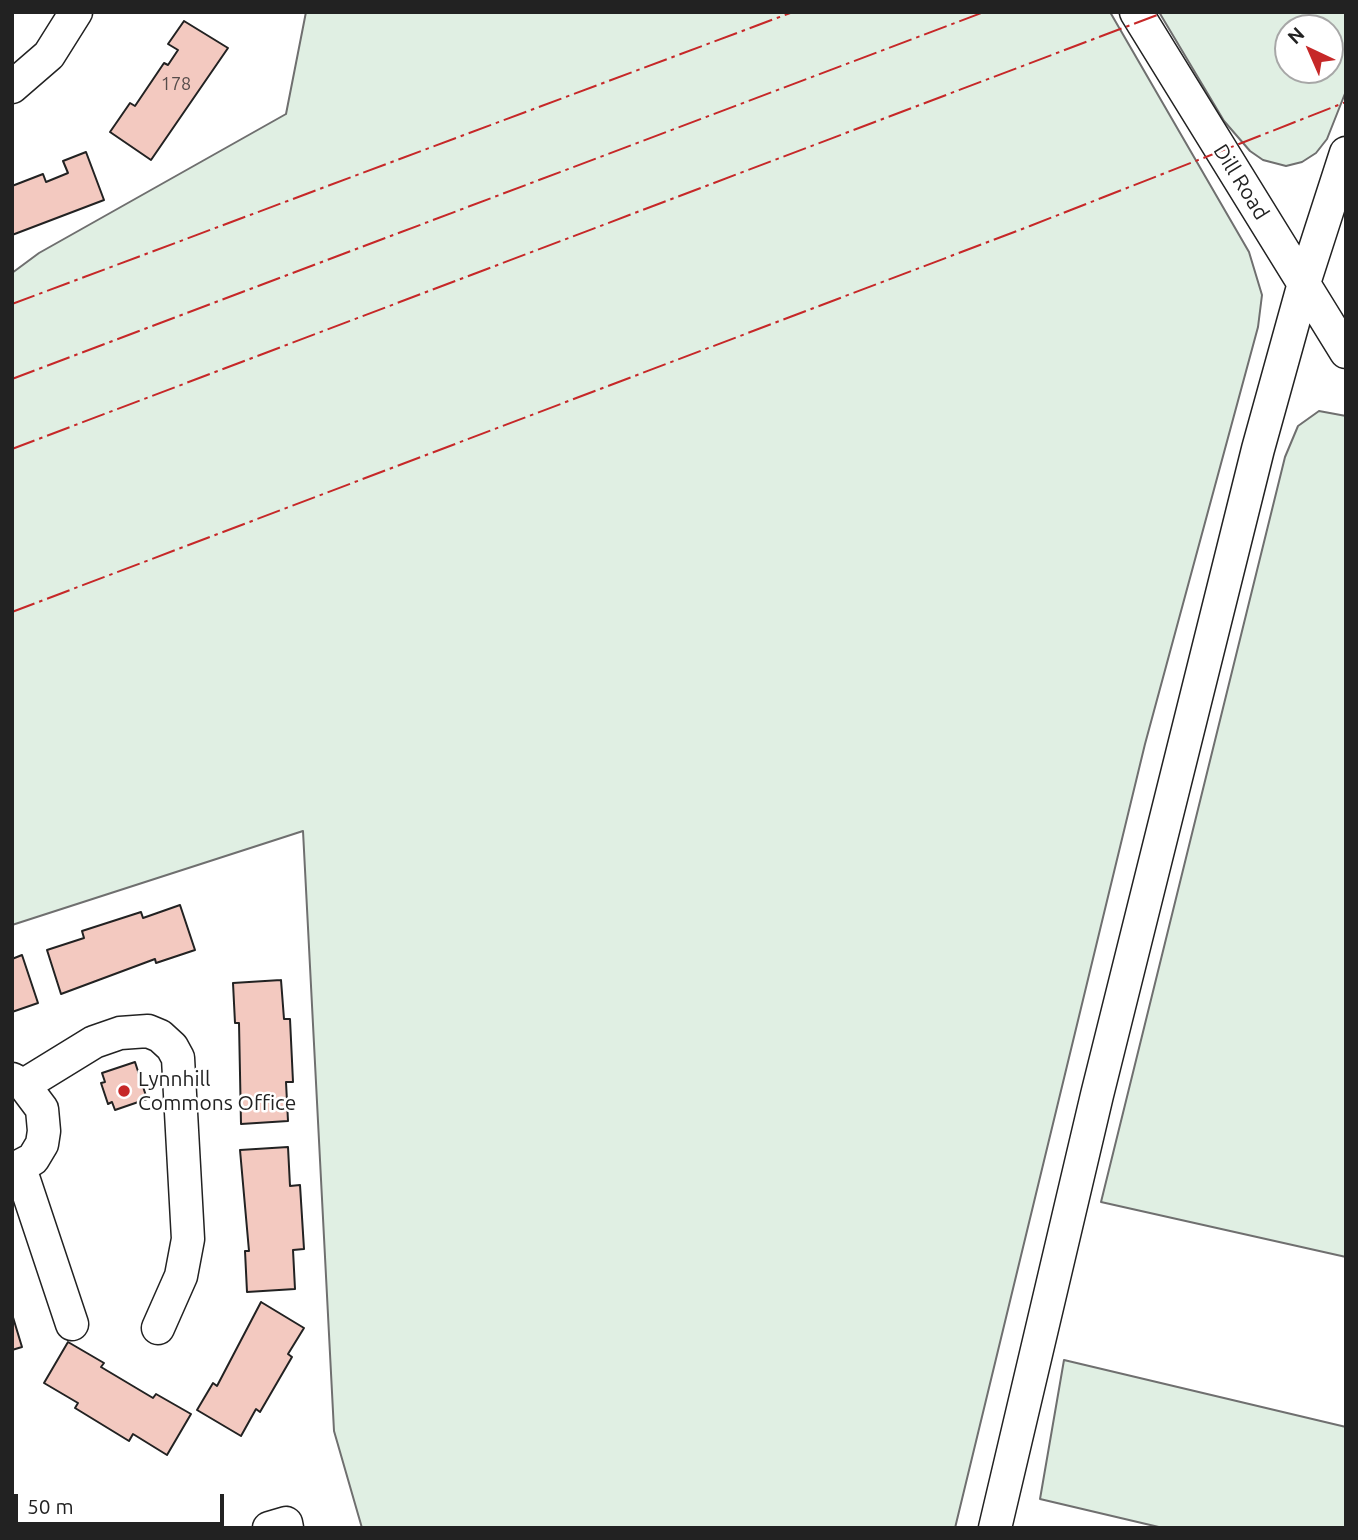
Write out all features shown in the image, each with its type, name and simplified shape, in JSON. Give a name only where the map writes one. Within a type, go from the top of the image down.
[{"type":"street","points":[[12,87],[49,55],[76,12]]},
{"type":"street","name":"Dill Road","points":[[1136,12],[1346,352]]},
{"type":"street","points":[[995,1528],[1168,804],[1258,449],[1304,283],[1346,153]]},
{"type":"street","points":[[72,1324],[16,1169],[33,1159],[42,1144],[44,1131],[42,1109],[18,1082],[94,1042],[120,1033],[148,1031],[160,1036],[172,1046],[178,1058],[188,1239],[181,1276],[158,1328]]},
{"type":"street","points":[[269,1528],[286,1523],[287,1528]]},
{"type":"green space","points":[[306,12],[1110,12],[1249,252],[1262,295],[1258,327],[1145,744],[955,1528],[362,1528],[334,1431],[303,831],[12,925],[12,273],[39,253],[286,114]]},
{"type":"green space","points":[[1159,12],[1346,12],[1346,91],[1327,139],[1316,153],[1302,162],[1286,166],[1263,160],[1250,151],[1224,121]]},
{"type":"green space","points":[[1319,411],[1346,416],[1346,1257],[1101,1202],[1285,457],[1298,426]]},
{"type":"green space","points":[[1064,1360],[1346,1427],[1346,1528],[1163,1528],[1040,1499]]},
{"type":"building","points":[[184,21],[228,48],[151,160],[110,132],[130,103],[135,106],[164,63],[168,65],[178,50],[168,44]]},
{"type":"building","points":[[86,152],[104,200],[12,235],[12,186],[43,174],[46,182],[68,173],[63,161]]},
{"type":"building","points":[[180,905],[195,950],[156,963],[155,959],[61,994],[47,950],[84,938],[82,931],[141,912],[143,918]]},
{"type":"building","points":[[22,955],[38,1003],[12,1012],[12,959]]},
{"type":"building","points":[[281,980],[284,1019],[290,1019],[293,1082],[286,1082],[288,1121],[241,1124],[239,1023],[235,1023],[233,983]]},
{"type":"building","name":"Lynnhill Commons Office","points":[[135,1062],[147,1099],[115,1110],[112,1102],[108,1104],[101,1083],[105,1082],[102,1073]]},
{"type":"building","points":[[288,1147],[290,1186],[300,1185],[304,1249],[293,1250],[295,1289],[247,1292],[245,1251],[249,1251],[240,1150]]},
{"type":"building","points":[[261,1302],[304,1328],[288,1354],[292,1357],[260,1412],[256,1409],[241,1436],[197,1410],[213,1383],[217,1386]]},
{"type":"building","points":[[12,1314],[22,1347],[12,1350]]},
{"type":"building","points":[[68,1342],[104,1363],[101,1367],[153,1398],[156,1394],[191,1414],[167,1455],[133,1434],[129,1441],[75,1408],[78,1403],[44,1383]]},
{"type":"power","points":[[12,304],[793,12]]},
{"type":"power","points":[[12,379],[984,12]]},
{"type":"power","points":[[12,449],[1165,12]]},
{"type":"power","points":[[12,612],[1030,226],[1346,102]]},
{"type":"place","name":"Lynnhill Commons Office","points":[[124,1091]]}]
